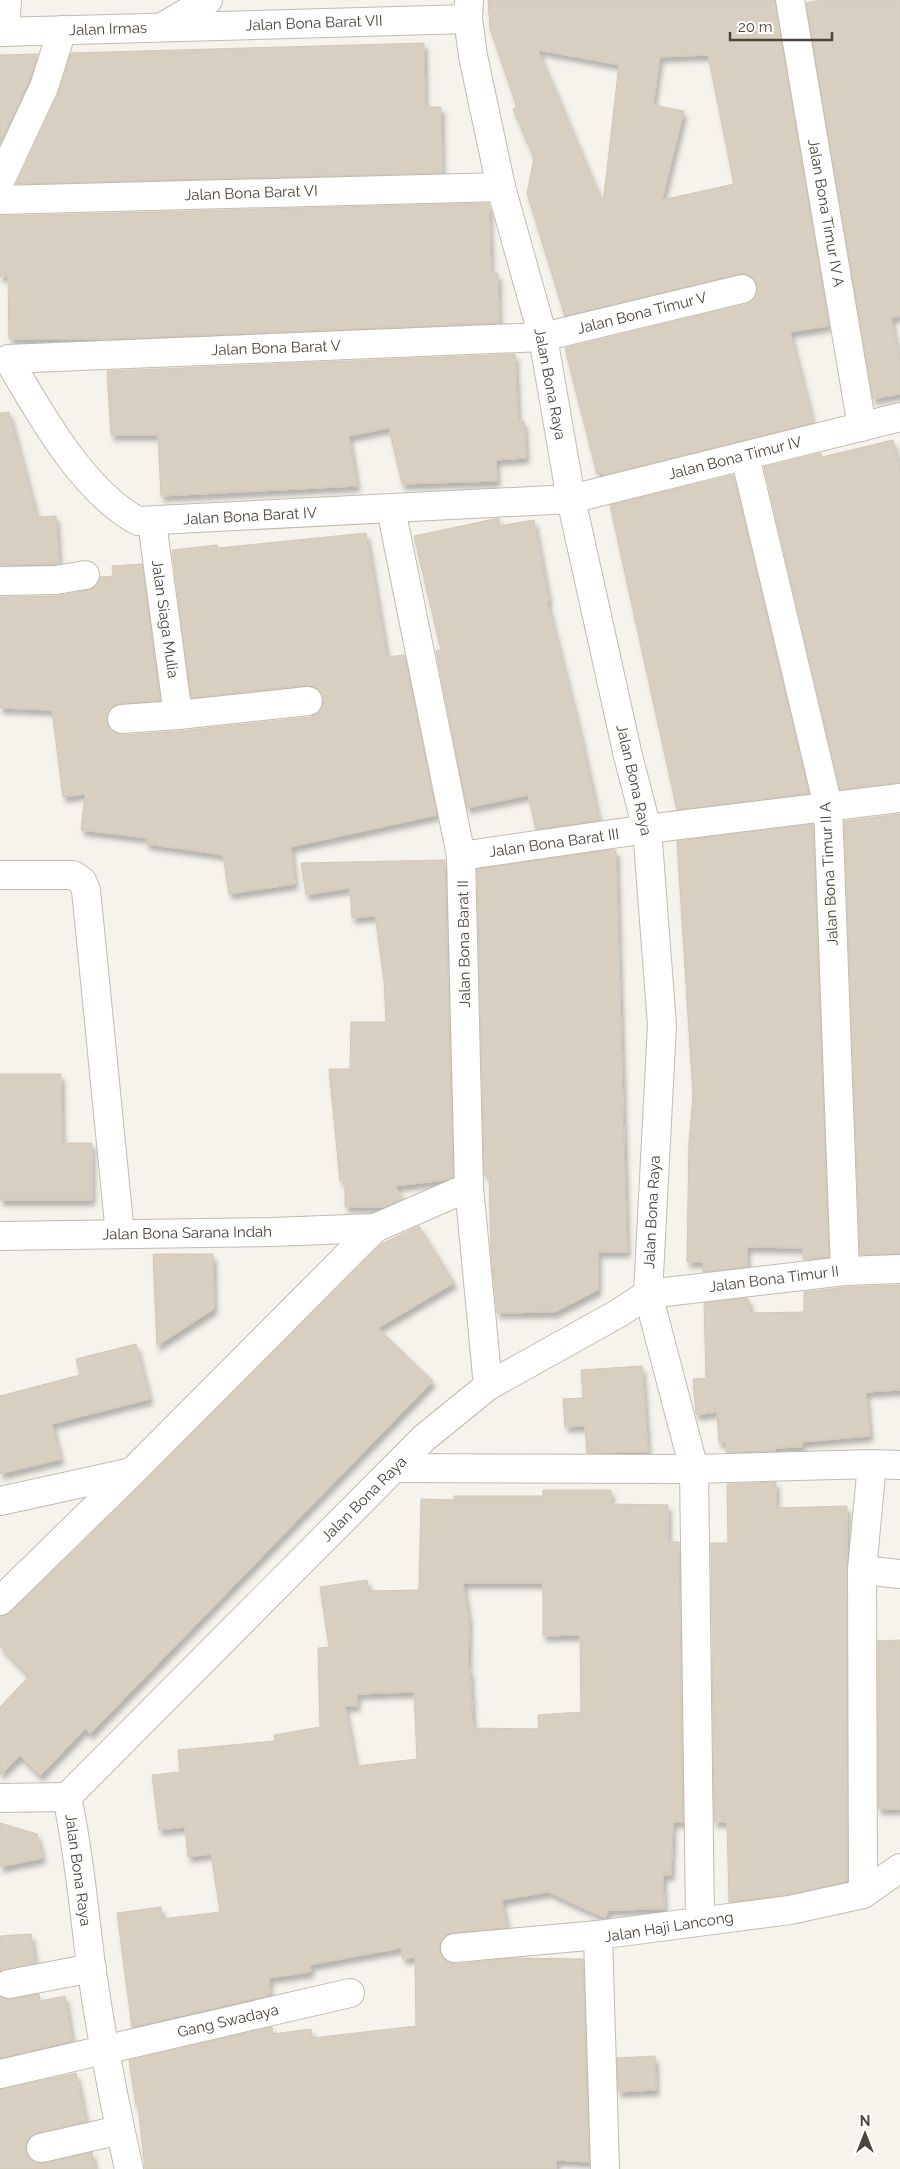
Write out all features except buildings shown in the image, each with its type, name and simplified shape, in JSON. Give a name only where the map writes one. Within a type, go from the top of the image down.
[{"type":"street","points":[[2,32],[7,0]]},
{"type":"street","name":"Jalan Irmas","points":[[2,32],[160,28],[208,0]]},
{"type":"street","name":"Jalan Bona Timur IV A","points":[[790,0],[862,427]]},
{"type":"street","name":"Jalan Bona Barat VII","points":[[160,28],[469,10]]},
{"type":"street","name":"Jalan Bona Raya","points":[[129,2169],[105,2049],[92,1968],[76,1840],[67,1797],[424,1438],[488,1386],[648,1294],[662,1025],[647,829],[628,756],[571,499],[543,337],[501,187],[473,56],[469,10]]},
{"type":"street","points":[[0,181],[44,87],[62,30]]},
{"type":"street","name":"Jalan Bona Barat VI","points":[[0,200],[501,187]]},
{"type":"street","name":"Jalan Bona Timur V","points":[[543,337],[742,289]]},
{"type":"street","name":"Jalan Bona Barat V","points":[[8,359],[543,337]]},
{"type":"street","name":"Jalan Bona Barat IV","points":[[8,359],[61,444],[94,486],[129,516],[138,521],[152,522],[571,499]]},
{"type":"street","name":"Jalan Bona Timur IV","points":[[571,499],[862,427],[899,420]]},
{"type":"street","name":"Jalan Bona Timur II A","points":[[746,456],[828,806],[845,1271]]},
{"type":"street","name":"Jalan Bona Barat II","points":[[391,509],[461,856],[469,1187],[488,1386]]},
{"type":"street","name":"Jalan Siaga Mulia","points":[[152,522],[178,715]]},
{"type":"street","points":[[0,581],[56,580],[85,576]]},
{"type":"street","points":[[122,719],[308,702]]},
{"type":"street","name":"Jalan Bona Barat III","points":[[461,856],[647,829],[900,798]]},
{"type":"street","points":[[0,875],[73,875],[82,880],[86,890],[120,1234]]},
{"type":"street","points":[[0,1601],[132,1472],[375,1228],[469,1187]]},
{"type":"street","name":"Jalan Bona Sarana Indah","points":[[0,1236],[272,1232],[375,1228]]},
{"type":"street","name":"Jalan Bona Timur II","points":[[648,1294],[845,1271],[900,1269]]},
{"type":"street","points":[[648,1294],[694,1469],[700,1920]]},
{"type":"street","points":[[863,1894],[862,1570],[872,1464]]},
{"type":"street","points":[[395,1468],[694,1469],[872,1464],[900,1466]]},
{"type":"street","points":[[0,1501],[132,1472]]},
{"type":"street","points":[[862,1570],[900,1574]]},
{"type":"street","points":[[0,1798],[67,1797]]},
{"type":"street","name":"Jalan Haji Lancong","points":[[605,2169],[598,1935],[700,1920],[790,1910],[863,1894],[900,1868]]},
{"type":"street","points":[[455,1948],[598,1935]]},
{"type":"street","points":[[10,1984],[92,1968]]},
{"type":"street","name":"Gang Swadaya","points":[[0,2074],[350,1993]]},
{"type":"street","points":[[41,2148],[120,2130]]}]
